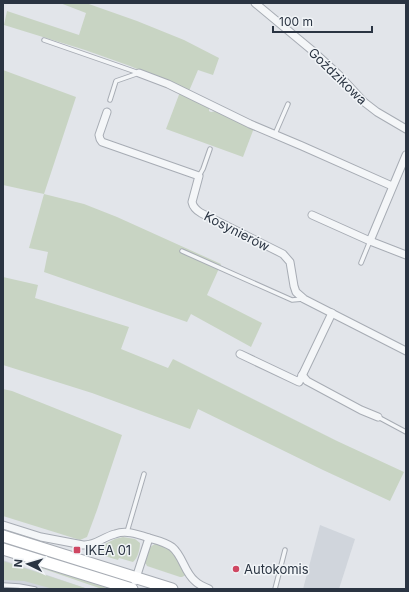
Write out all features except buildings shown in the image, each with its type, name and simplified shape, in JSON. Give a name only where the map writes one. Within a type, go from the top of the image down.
[{"type":"main road","points":[[3,536],[172,589]]},
{"type":"main road","points":[[3,549],[133,589]]},
{"type":"street","name":"Goździkowa","points":[[255,3],[314,52],[338,74],[364,102],[406,129]]},
{"type":"street","points":[[139,73],[168,84],[250,124],[392,186]]},
{"type":"street","points":[[107,112],[99,135],[102,142],[199,176]]},
{"type":"street","points":[[370,241],[406,155]]},
{"type":"street","name":"Kosynierów","points":[[199,176],[192,202],[193,206],[201,213],[283,254],[290,262],[296,292],[304,299]]},
{"type":"street","points":[[312,215],[370,241],[406,255]]},
{"type":"street","points":[[304,299],[406,350]]},
{"type":"street","points":[[240,354],[299,382],[332,313]]},
{"type":"street","points":[[302,375],[307,381],[361,410],[378,417]]},
{"type":"street","points":[[3,525],[46,538],[86,546],[95,544],[115,534],[127,532],[148,538],[164,543],[177,552],[190,576],[202,586],[209,589]]},
{"type":"street","points":[[133,589],[148,538]]},
{"type":"lane","points":[[44,40],[139,73]]},
{"type":"lane","points":[[110,100],[116,81],[139,73]]},
{"type":"lane","points":[[275,134],[288,104]]},
{"type":"lane","points":[[199,176],[210,149]]},
{"type":"lane","points":[[361,264],[370,241]]},
{"type":"lane","points":[[182,251],[292,300],[304,299]]},
{"type":"lane","points":[[378,417],[406,432]]},
{"type":"lane","points":[[127,532],[144,474]]},
{"type":"lane","points":[[275,589],[285,550]]},
{"type":"lane","points":[[3,586],[19,586],[35,589]]},
{"type":"shaded area","name":"Autokomis","points":[[320,525],[355,539],[339,589],[303,589]]},
{"type":"shaded area","points":[[3,560],[88,589],[3,589]]},
{"type":"green space","points":[[60,3],[86,3],[184,40],[219,58],[213,75],[198,70],[189,91],[130,66],[85,50],[4,25],[7,11],[79,35],[86,13]]},
{"type":"green space","points":[[3,70],[76,97],[44,194],[3,185]]},
{"type":"green space","points":[[180,92],[209,105],[209,111],[211,112],[216,111],[254,128],[243,157],[166,129]]},
{"type":"green space","points":[[44,194],[84,204],[117,217],[221,264],[207,295],[262,323],[251,347],[191,314],[187,322],[44,272],[48,252],[29,248]]},
{"type":"green space","points":[[3,277],[38,285],[35,298],[129,327],[121,349],[168,368],[173,359],[337,441],[404,472],[390,501],[198,409],[190,429],[92,393],[3,365]]},
{"type":"green space","points":[[3,389],[12,391],[122,435],[87,537],[80,540],[3,516]]},
{"type":"green space","points":[[123,537],[135,539],[140,543],[140,548],[133,562],[119,558],[118,560],[99,553],[97,548],[115,539]]},
{"type":"green space","points":[[155,544],[166,547],[175,555],[186,575],[180,577],[147,566],[144,563],[150,547]]},
{"type":"green space","points":[[3,553],[110,589],[102,589],[3,555]]},
{"type":"green space","points":[[3,561],[88,589],[53,589],[24,581],[3,580]]},
{"type":"place","name":"IKEA 01","points":[[77,550]]},
{"type":"place","name":"Autokomis","points":[[236,569]]}]
